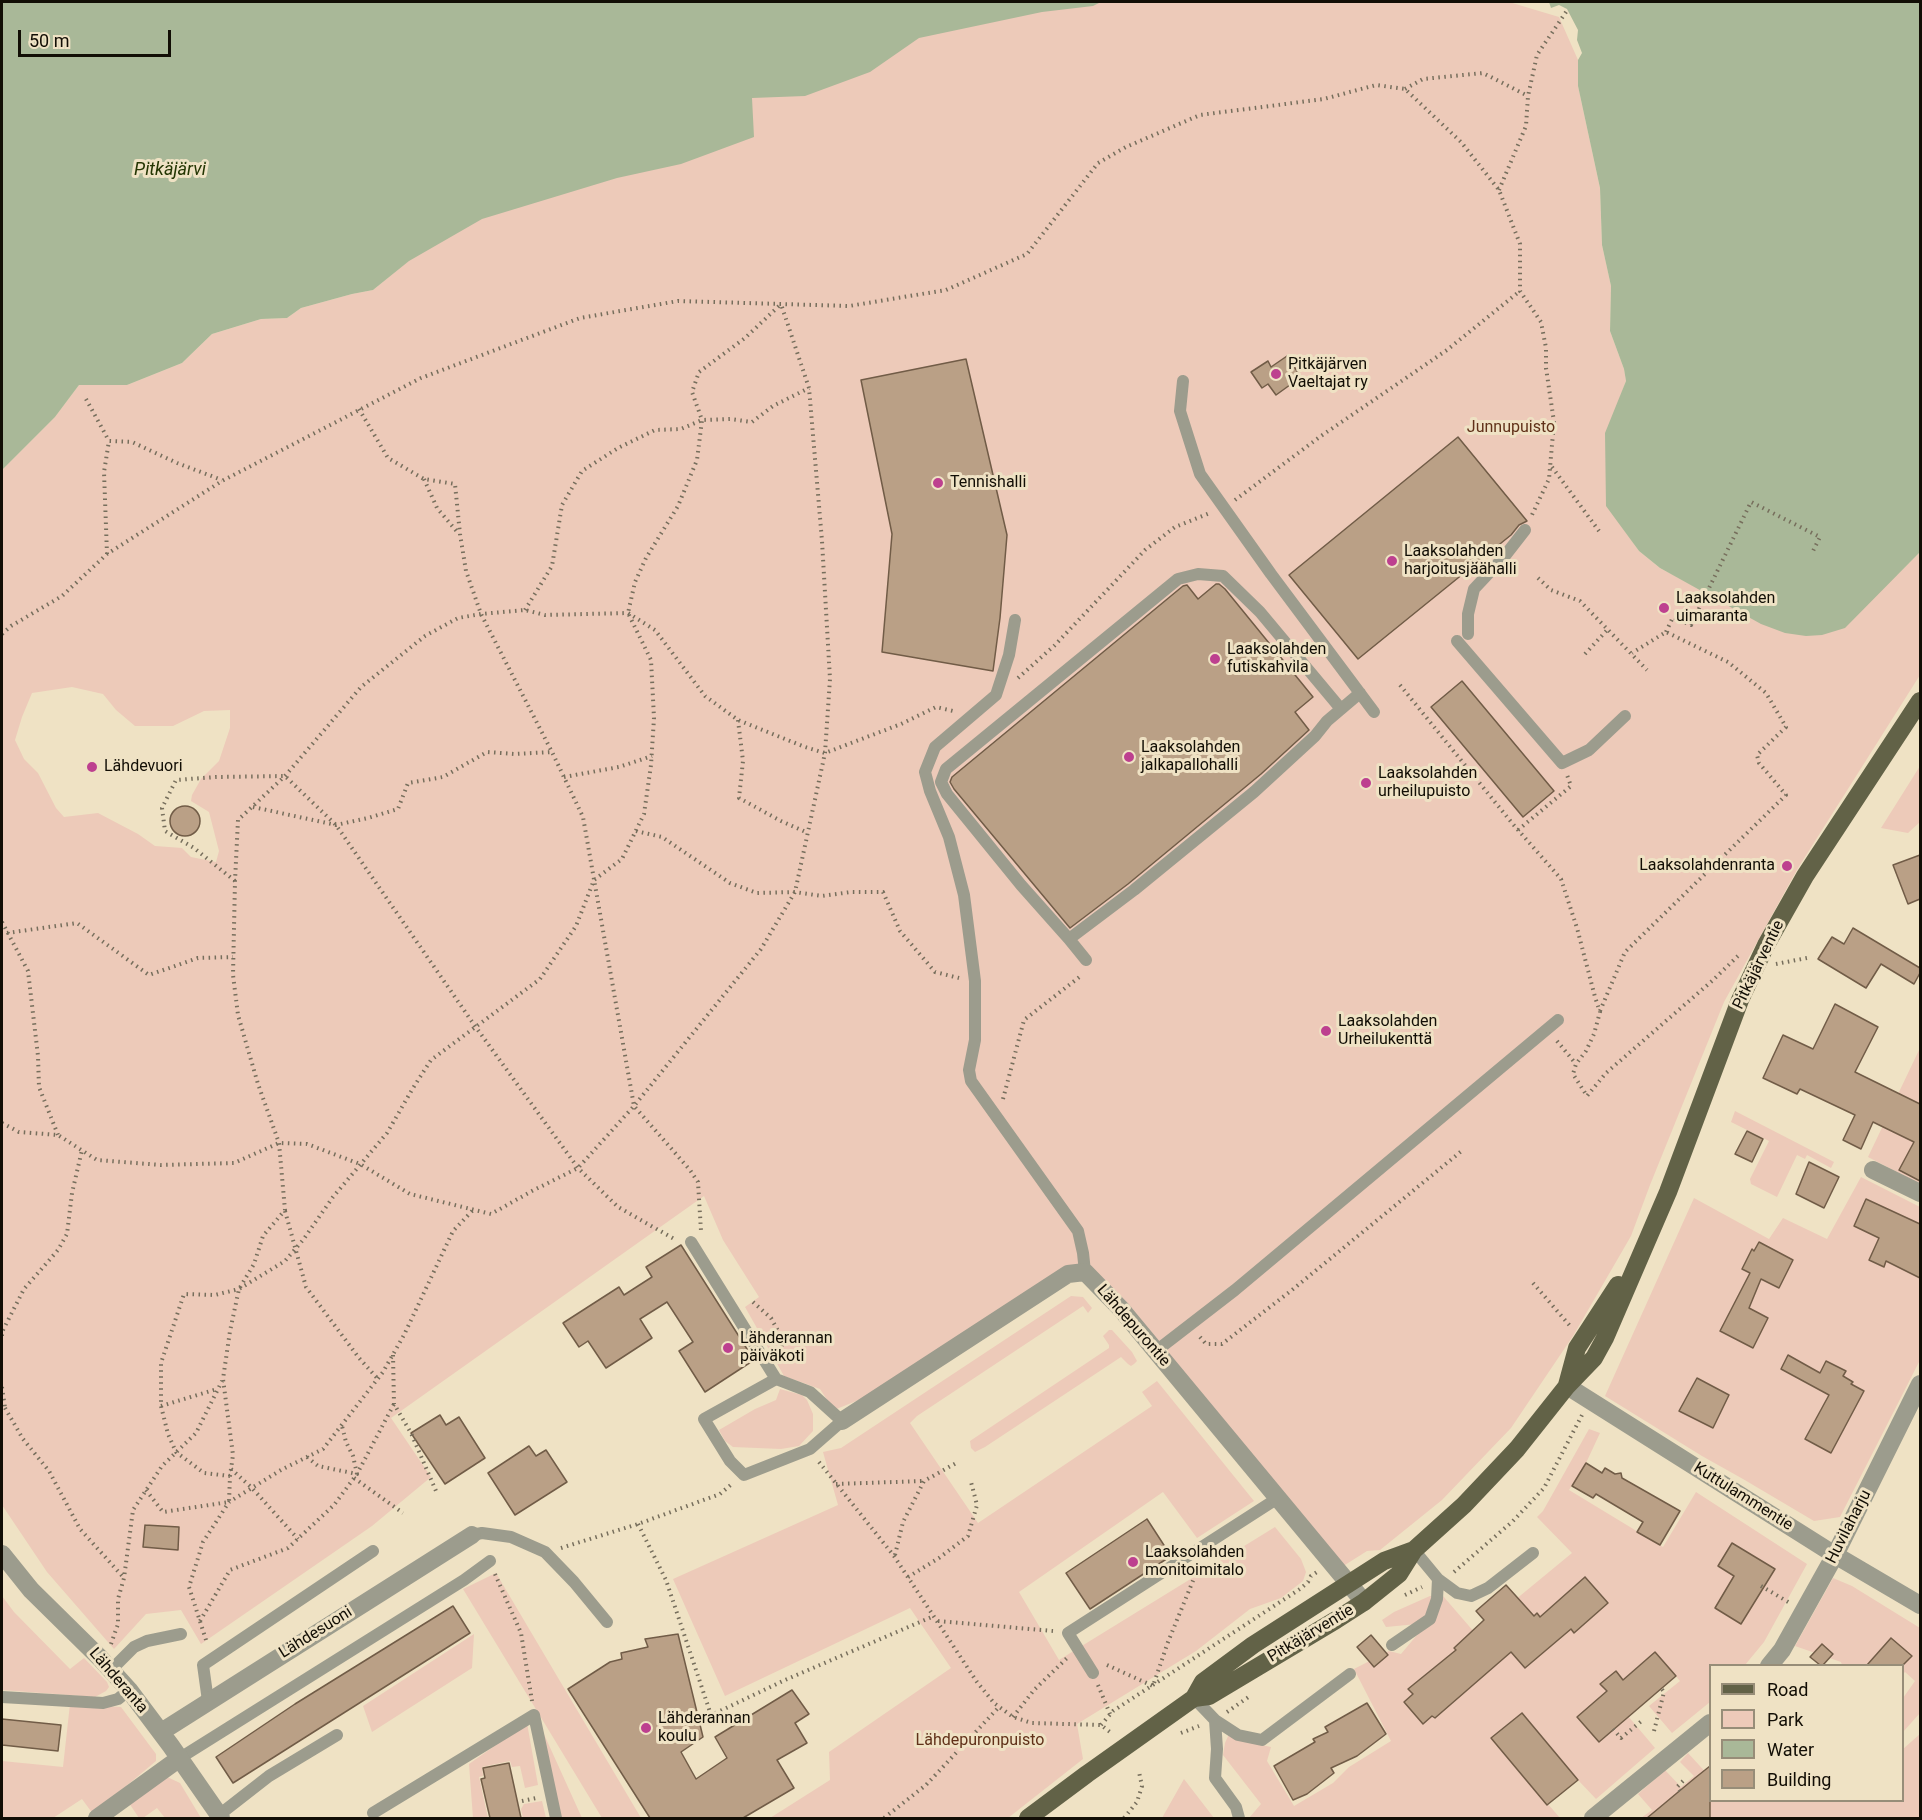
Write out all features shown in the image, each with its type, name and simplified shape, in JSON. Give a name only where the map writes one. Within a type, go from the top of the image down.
[{"type":"main road","name":"Pitkäjärventie","points":[[1194,1698],[1209,1696],[1364,1602],[1399,1574],[1413,1550],[1464,1505],[1517,1449],[1567,1386],[1577,1348],[1641,1251],[1668,1192],[1740,1000],[1766,945],[1805,876],[1920,701]]},
{"type":"main road","name":"Pitkäjärventie","points":[[1028,1818],[1194,1698],[1203,1682],[1253,1645],[1383,1561],[1413,1550]]},
{"type":"street","points":[[1873,1170],[1920,1193]]},
{"type":"street","name":"Lähdepurontie","points":[[842,1421],[1068,1274],[1085,1272],[1102,1288],[1364,1602]]},
{"type":"street","name":"Huvilaharju","points":[[1770,1664],[1782,1650],[1835,1555],[1920,1384]]},
{"type":"street","name":"Kuttulammentie","points":[[1567,1386],[1835,1555],[1920,1605]]},
{"type":"street","name":"Lähdesuoni","points":[[161,1732],[472,1535]]},
{"type":"street","name":"Lähderanta","points":[[2,1554],[31,1590],[129,1690],[180,1758],[220,1817]]},
{"type":"street","points":[[1593,1818],[1709,1724]]},
{"type":"street","points":[[97,1818],[180,1758]]},
{"type":"lane","points":[[1183,381],[1180,411],[1200,474],[1374,712]]},
{"type":"lane","points":[[1525,530],[1474,590],[1463,637],[1562,764],[1589,750],[1625,716]]},
{"type":"lane","points":[[1086,960],[947,794],[941,782],[946,769],[1178,579],[1198,574],[1223,576],[1260,612],[1341,710]]},
{"type":"lane","points":[[1015,620],[1008,655],[996,695],[935,747],[925,772],[930,792],[949,837],[964,895],[975,981],[975,1040],[969,1070],[971,1081],[1078,1231],[1085,1272]]},
{"type":"lane","points":[[1069,939],[1134,890],[1254,792],[1316,736],[1327,721],[1360,693]]},
{"type":"lane","points":[[1155,1351],[1235,1290],[1558,1020]]},
{"type":"lane","points":[[691,1242],[776,1379],[810,1392],[842,1421],[810,1449],[744,1475],[730,1461],[704,1419],[776,1379]]},
{"type":"lane","points":[[1094,1673],[1068,1633],[1278,1498]]},
{"type":"lane","points":[[472,1535],[482,1533],[512,1537],[545,1552],[574,1582],[607,1622]]},
{"type":"lane","points":[[1413,1550],[1438,1579],[1457,1593],[1471,1596],[1488,1588],[1533,1552]]},
{"type":"lane","points":[[208,1701],[203,1665],[373,1551]]},
{"type":"lane","points":[[180,1758],[464,1580],[490,1561]]},
{"type":"lane","points":[[1392,1645],[1430,1619],[1437,1599],[1438,1579]]},
{"type":"lane","points":[[105,1664],[147,1641],[181,1634]]},
{"type":"lane","points":[[1194,1698],[1215,1720],[1238,1735],[1262,1740],[1350,1674]]},
{"type":"lane","points":[[2,1696],[103,1702],[118,1699],[129,1690]]},
{"type":"lane","points":[[372,1813],[534,1715],[556,1818]]},
{"type":"lane","points":[[1215,1720],[1217,1749],[1215,1778],[1236,1808],[1239,1818]]},
{"type":"lane","points":[[220,1817],[269,1776],[337,1735]]},
{"type":"path","points":[[1499,189],[1526,126],[1528,96],[1537,55],[1568,9]]},
{"type":"path","points":[[1405,89],[1423,79],[1483,73],[1528,96]]},
{"type":"path","points":[[2,634],[11,626],[62,596],[107,554],[222,481],[421,378],[580,318],[678,301],[849,306],[946,290],[1027,254],[1098,163],[1126,147],[1200,115],[1324,99],[1376,85],[1405,89],[1461,141],[1499,189],[1520,244],[1520,291],[1541,322],[1554,422],[1552,466],[1549,479],[1525,530]]},
{"type":"path","points":[[996,695],[1054,646],[1145,550],[1175,527],[1225,508],[1321,436],[1447,350],[1520,291]]},
{"type":"path","points":[[2,1123],[20,1132],[58,1135],[97,1160],[161,1165],[234,1163],[279,1143],[307,1144],[360,1164],[410,1194],[491,1214],[578,1168],[634,1106],[761,949],[795,892],[825,753],[830,679],[822,541],[809,388],[781,304]]},
{"type":"path","points":[[230,1476],[204,1473],[176,1452],[160,1406],[161,1363],[184,1294],[215,1295],[239,1289],[285,1261],[333,1197],[387,1134],[412,1088],[431,1060],[540,979],[576,926],[594,880],[622,859],[644,813],[652,756],[654,718],[651,660],[628,613],[634,582],[678,507],[697,460],[702,420],[692,392],[699,372],[745,338],[781,304]]},
{"type":"path","points":[[525,610],[552,566],[562,505],[582,471],[618,447],[655,430],[681,429],[702,420],[730,419],[752,422],[773,406],[809,388]]},
{"type":"path","points":[[86,399],[109,441],[104,472],[107,554]]},
{"type":"path","points":[[359,409],[388,458],[424,478],[456,484],[466,571],[481,614],[583,817],[634,1106],[698,1182],[701,1234],[691,1242]]},
{"type":"path","points":[[109,441],[132,442],[177,464],[222,481]]},
{"type":"path","points":[[1552,466],[1599,531]]},
{"type":"path","points":[[424,478],[437,508],[460,534]]},
{"type":"path","points":[[1632,653],[1666,632],[1673,616],[1691,625],[1751,502],[1820,537],[1812,553]]},
{"type":"path","points":[[1538,578],[1551,590],[1580,601],[1606,631],[1632,653],[1647,670]]},
{"type":"path","points":[[378,1379],[359,1358],[306,1287],[285,1210],[279,1143],[258,1084],[238,1015],[233,975],[238,820],[285,776],[361,687],[425,636],[458,618],[481,614],[525,610],[544,615],[628,613],[655,630],[705,696],[738,720],[825,753],[901,724],[936,707],[974,715]]},
{"type":"path","points":[[1585,654],[1606,631]]},
{"type":"path","points":[[1666,632],[1728,662],[1766,693],[1786,727],[1757,755],[1759,763],[1786,795],[1625,952],[1600,1012],[1594,1034],[1586,1051],[1576,1064],[1573,1074],[1587,1096],[1606,1072],[1712,981],[1743,950]]},
{"type":"path","points":[[1400,685],[1561,879],[1600,1012]]},
{"type":"path","points":[[738,720],[743,761],[739,798],[781,821],[808,832]]},
{"type":"path","points":[[252,807],[336,825],[368,819],[398,809],[408,783],[443,777],[487,752],[515,754],[552,752]]},
{"type":"path","points":[[564,777],[619,767],[652,756]]},
{"type":"path","points":[[1518,830],[1571,786],[1562,764]]},
{"type":"path","points":[[235,881],[194,848],[165,831],[162,808],[176,780],[285,776],[336,825],[475,1026],[578,1168],[618,1207],[658,1229]]},
{"type":"path","points":[[636,831],[662,837],[730,883],[757,893],[795,892],[822,896],[851,892],[883,892],[900,931],[935,972],[975,981]]},
{"type":"path","points":[[7,933],[76,923],[149,975],[198,958],[233,957]]},
{"type":"path","points":[[2,924],[28,971],[39,1087],[58,1135]]},
{"type":"path","points":[[1775,958],[1772,965],[1807,958]]},
{"type":"path","points":[[1002,1102],[1024,1020],[1083,974]]},
{"type":"path","points":[[1547,1029],[1576,1064]]},
{"type":"path","points":[[1190,1325],[1206,1344],[1222,1344],[1292,1290],[1464,1149]]},
{"type":"path","points":[[2,1336],[24,1289],[58,1250],[67,1234],[72,1193],[82,1150]]},
{"type":"path","points":[[146,1490],[164,1512],[229,1502],[280,1470],[323,1449],[378,1379],[404,1335],[453,1231],[474,1209]]},
{"type":"path","points":[[206,1640],[189,1587],[203,1542],[229,1502],[233,1455],[223,1379],[230,1331],[239,1289],[254,1264],[264,1236],[285,1210]]},
{"type":"path","points":[[753,1302],[771,1318],[783,1340],[776,1379]]},
{"type":"path","points":[[200,1622],[230,1570],[288,1548],[334,1505],[356,1476],[394,1404],[393,1355]]},
{"type":"path","points":[[105,1664],[118,1624],[118,1599],[124,1578],[132,1510],[162,1466],[196,1433],[223,1379]]},
{"type":"path","points":[[2,1387],[3,1408],[23,1439],[49,1472],[80,1529],[124,1578]]},
{"type":"path","points":[[160,1406],[218,1388]]},
{"type":"path","points":[[1405,1595],[1453,1572],[1513,1521],[1544,1488],[1590,1401]]},
{"type":"path","points":[[394,1404],[411,1433],[436,1491]]},
{"type":"path","points":[[342,1425],[345,1442],[353,1456],[356,1476]]},
{"type":"path","points":[[810,1449],[894,1556],[977,1682],[999,1707],[1012,1717],[1032,1723],[1101,1725],[1110,1732]]},
{"type":"path","points":[[307,1457],[318,1466],[356,1476],[403,1514]]},
{"type":"path","points":[[836,1484],[924,1481],[958,1462]]},
{"type":"path","points":[[231,1469],[252,1488],[298,1539]]},
{"type":"path","points":[[545,1552],[638,1524],[720,1494],[744,1475]]},
{"type":"path","points":[[894,1556],[903,1522],[924,1481]]},
{"type":"path","points":[[908,1577],[939,1558],[968,1536],[978,1504],[971,1482]]},
{"type":"path","points":[[638,1524],[666,1580],[711,1715]]},
{"type":"path","points":[[1153,1686],[1168,1642],[1210,1541]]},
{"type":"path","points":[[490,1561],[521,1633],[534,1715]]},
{"type":"path","points":[[1101,1725],[1110,1714],[1300,1589],[1311,1576],[1331,1563]]},
{"type":"path","points":[[1761,1586],[1803,1611]]},
{"type":"path","points":[[699,1721],[785,1680],[934,1616]]},
{"type":"path","points":[[937,1621],[1068,1633]]},
{"type":"path","points":[[1012,1717],[1034,1690],[1080,1651],[1153,1686]]},
{"type":"path","points":[[1094,1673],[1110,1714]]},
{"type":"path","points":[[1654,1731],[1664,1692],[1661,1688]]},
{"type":"path","points":[[1174,1735],[1215,1720],[1254,1693]]},
{"type":"path","points":[[884,1818],[926,1785],[999,1707]]},
{"type":"path","points":[[1613,1729],[1621,1738],[1644,1719]]},
{"type":"path","points":[[1124,1818],[1137,1802],[1142,1786],[1139,1772]]},
{"type":"path","points":[[1680,1791],[1677,1787],[1684,1780]]},
{"type":"green space","name":"Junnupuisto","points":[[723,2],[1509,2],[1559,17],[1578,60],[1578,86],[1600,188],[1602,245],[1611,286],[1610,331],[1626,381],[1620,397],[1625,531],[1639,551],[1660,568],[1727,604],[1898,574],[1920,552],[1920,675],[1798,868],[1724,1002],[1631,1236],[1573,1336],[1511,1428],[1442,1500],[1380,1550],[1367,1551],[1337,1570],[1085,1272],[891,1387],[834,1410],[820,1389],[784,1376],[745,1307],[759,1297],[723,1240],[704,1196],[391,1418],[431,1477],[372,1526],[201,1644],[181,1610],[146,1614],[114,1649],[47,1572],[2,1505],[2,470],[55,417],[79,385],[127,385],[182,363],[212,334],[261,319],[287,318],[301,308],[373,290]],"holes":[[[72,687],[103,694],[116,710],[135,726],[173,726],[204,711],[230,710],[230,728],[219,761],[201,779],[191,801],[209,812],[219,851],[216,862],[191,857],[182,848],[155,846],[138,834],[98,813],[64,817],[56,808],[38,773],[24,759],[15,740],[22,717],[32,693]]]},
{"type":"green space","points":[[1920,766],[1920,822],[1908,833],[1881,828]]},
{"type":"green space","points":[[1920,1048],[1920,1184],[1868,1157]]},
{"type":"green space","points":[[1735,1111],[1834,1162],[1831,1168],[1807,1155],[1805,1159],[1797,1155],[1777,1197],[1751,1184],[1750,1179],[1769,1141],[1731,1122]]},
{"type":"green space","points":[[1861,1177],[1920,1207],[1920,1360],[1840,1517],[1814,1521],[1605,1396],[1694,1198],[1769,1239],[1783,1218],[1827,1239]]},
{"type":"green space","name":"Lähdepuronpuisto","points":[[1071,1296],[1083,1297],[1092,1308],[1088,1313],[1083,1306],[917,1416],[910,1423],[978,1523],[1152,1406],[1142,1392],[1157,1381],[1254,1501],[1197,1538],[1163,1492],[1019,1592],[1059,1660],[1275,1527],[1301,1559],[1306,1572],[1303,1581],[1281,1598],[1250,1609],[1196,1651],[1077,1724],[1083,1759],[1008,1818],[770,1818],[830,1780],[829,1752],[951,1668],[910,1608],[725,1696],[673,1579],[838,1505],[823,1452],[841,1448]]},
{"type":"green space","points":[[1112,1330],[1132,1352],[1137,1361],[1134,1364],[1131,1366],[1121,1357],[985,1447],[975,1452],[971,1448],[970,1441],[1109,1348],[1103,1336]]},
{"type":"green space","points":[[780,1389],[802,1395],[807,1400],[813,1414],[813,1431],[799,1446],[781,1449],[733,1447],[725,1441],[719,1430],[755,1409],[776,1400]]},
{"type":"green space","points":[[1589,1429],[1600,1433],[1586,1463],[1569,1490],[1663,1547],[1696,1492],[1807,1564],[1764,1642],[1746,1664],[1709,1664],[1709,1703],[1672,1733],[1649,1706],[1680,1681],[1655,1652],[1623,1680],[1616,1671],[1601,1684],[1655,1748],[1596,1799],[1578,1780],[1492,1739],[1560,1818],[1249,1818],[1261,1804],[1223,1755],[1229,1734],[1247,1742],[1271,1747],[1267,1761],[1294,1806],[1333,1783],[1349,1767],[1391,1741],[1354,1669],[1389,1651],[1401,1654],[1422,1629],[1417,1624],[1386,1627],[1382,1620],[1430,1596],[1443,1596],[1475,1633],[1572,1553],[1537,1517],[1543,1511]]},
{"type":"green space","points":[[496,1573],[641,1818],[602,1818],[463,1589]]},
{"type":"green space","points":[[1833,1578],[1852,1586],[1920,1628],[1920,1713],[1904,1731],[1904,1697],[1915,1681],[1904,1673],[1904,1664],[1842,1664],[1795,1646]]},
{"type":"green space","points":[[2,1596],[14,1612],[70,1669],[84,1658],[107,1682],[109,1687],[106,1691],[95,1697],[2,1690]]},
{"type":"green space","points":[[474,1634],[472,1668],[372,1732],[363,1706]]},
{"type":"green space","points":[[70,1704],[121,1707],[156,1754],[156,1761],[93,1814],[82,1799],[53,1818],[2,1818],[2,1761],[63,1767]]},
{"type":"green space","points":[[527,1723],[538,1785],[525,1788],[520,1766],[512,1767],[510,1761],[482,1767],[483,1776],[479,1777],[488,1818],[473,1818],[469,1764]]},
{"type":"green space","points":[[543,1732],[582,1818],[559,1818]]},
{"type":"green space","points":[[1920,1734],[1920,1818],[1641,1818],[1652,1810],[1638,1794],[1665,1770],[1681,1787],[1694,1776],[1680,1762],[1688,1753],[1709,1776],[1709,1802],[1904,1802],[1904,1748]]},
{"type":"green space","points":[[165,1776],[180,1783],[201,1818],[165,1818],[157,1808],[143,1818],[139,1818],[127,1800]]},
{"type":"green space","points":[[1184,1779],[1214,1818],[1162,1818]]},
{"type":"green space","points":[[542,1801],[546,1818],[523,1818],[521,1809],[524,1804]]},
{"type":"water","name":"Pitkäjärvi","points":[[2,2],[1101,2],[1093,6],[1042,12],[919,38],[870,72],[805,96],[752,98],[754,137],[681,164],[617,178],[482,219],[409,261],[373,290],[301,308],[287,318],[261,319],[212,334],[182,363],[127,385],[79,385],[55,417],[2,470]]},
{"type":"water","points":[[1549,2],[1920,2],[1920,552],[1845,628],[1822,635],[1806,636],[1785,633],[1761,624],[1660,568],[1639,551],[1606,506],[1605,433],[1626,381],[1610,331],[1611,286],[1602,245],[1600,188],[1578,86],[1578,60],[1582,53],[1577,40],[1578,30],[1567,9],[1559,5],[1551,8]]},
{"type":"building","name":"Pitkäjärven Vaeltajat ry","points":[[1287,356],[1301,377],[1276,395],[1268,384],[1262,388],[1251,372],[1268,361],[1271,367]]},
{"type":"building","name":"Tennishalli","points":[[966,359],[1007,535],[993,671],[882,652],[892,534],[861,380]]},
{"type":"building","name":"Laaksolahden harjoitusjäähalli","points":[[1458,437],[1527,521],[1519,525],[1511,535],[1358,659],[1289,575]]},
{"type":"building","name":"Laaksolahden jalkapallohalli","points":[[1216,584],[1225,589],[1313,697],[1295,712],[1309,730],[1261,774],[1128,884],[1070,928],[954,789],[950,782],[952,777],[1183,586],[1187,585],[1198,599]]},
{"type":"building","points":[[1462,681],[1554,791],[1523,817],[1431,707]]},
{"type":"building","points":[[185,806],[196,810],[200,821],[196,832],[185,836],[174,832],[170,821],[174,810]]},
{"type":"building","points":[[1920,855],[1920,899],[1908,904],[1893,865]]},
{"type":"building","points":[[1853,928],[1920,968],[1914,984],[1881,964],[1866,988],[1818,959],[1832,937],[1844,944]]},
{"type":"building","points":[[1835,1004],[1878,1027],[1855,1072],[1920,1104],[1920,1181],[1899,1170],[1914,1142],[1873,1122],[1861,1149],[1843,1140],[1855,1115],[1800,1089],[1797,1094],[1763,1078],[1783,1035],[1813,1049]]},
{"type":"building","points":[[1747,1131],[1763,1139],[1752,1162],[1735,1154]]},
{"type":"building","points":[[1809,1162],[1839,1177],[1824,1208],[1796,1194]]},
{"type":"building","points":[[1866,1199],[1920,1224],[1920,1278],[1886,1261],[1884,1267],[1869,1260],[1879,1238],[1854,1226]]},
{"type":"building","points":[[1759,1242],[1793,1260],[1779,1288],[1761,1279],[1749,1308],[1768,1318],[1753,1348],[1720,1331],[1750,1273],[1742,1269],[1752,1249],[1754,1251]]},
{"type":"building","name":"Lähderannan päiväkoti","points":[[681,1245],[754,1360],[705,1392],[679,1351],[693,1342],[667,1302],[640,1319],[652,1338],[606,1368],[588,1341],[579,1347],[563,1323],[619,1287],[624,1295],[652,1277],[646,1267]]},
{"type":"building","points":[[1788,1355],[1820,1373],[1826,1361],[1846,1371],[1843,1376],[1853,1382],[1851,1384],[1864,1391],[1831,1453],[1805,1439],[1829,1395],[1781,1369]]},
{"type":"building","points":[[1697,1378],[1729,1395],[1713,1428],[1679,1411]]},
{"type":"building","points":[[440,1415],[446,1425],[459,1417],[485,1458],[445,1484],[411,1433]]},
{"type":"building","points":[[529,1446],[536,1456],[546,1450],[567,1482],[515,1515],[488,1473]]},
{"type":"building","points":[[1586,1463],[1602,1473],[1605,1468],[1615,1474],[1621,1473],[1622,1478],[1680,1511],[1660,1545],[1637,1532],[1643,1522],[1596,1494],[1593,1498],[1572,1486]]},
{"type":"building","points":[[1147,1519],[1171,1556],[1090,1609],[1066,1573]]},
{"type":"building","points":[[145,1525],[179,1527],[178,1550],[143,1547]]},
{"type":"building","points":[[1732,1543],[1775,1569],[1741,1624],[1715,1608],[1734,1576],[1718,1566]]},
{"type":"building","points":[[1585,1577],[1608,1603],[1574,1633],[1571,1629],[1525,1668],[1511,1652],[1435,1718],[1432,1716],[1423,1724],[1404,1702],[1413,1694],[1408,1689],[1456,1650],[1454,1648],[1484,1620],[1476,1611],[1506,1585],[1534,1616],[1537,1613],[1540,1617]]},
{"type":"building","points":[[453,1606],[470,1633],[233,1783],[216,1757],[295,1704]]},
{"type":"building","name":"Lähderannan koulu","points":[[678,1634],[703,1737],[681,1752],[696,1779],[727,1758],[715,1737],[792,1690],[809,1714],[795,1723],[807,1743],[777,1760],[794,1788],[743,1818],[650,1818],[568,1689],[610,1662],[622,1659],[621,1653],[648,1647],[645,1639]]},
{"type":"building","points":[[1371,1635],[1388,1655],[1374,1667],[1357,1647]]},
{"type":"building","points":[[1891,1638],[1912,1656],[1904,1664],[1868,1664]]},
{"type":"building","points":[[1822,1644],[1833,1654],[1824,1664],[1819,1664],[1810,1657]]},
{"type":"building","points":[[1655,1652],[1676,1676],[1599,1742],[1577,1717],[1607,1691],[1600,1684],[1616,1671],[1623,1680]]},
{"type":"building","points":[[1367,1703],[1386,1734],[1357,1756],[1331,1768],[1334,1773],[1307,1794],[1293,1800],[1274,1766],[1315,1742],[1313,1739],[1328,1732],[1325,1727]]},
{"type":"building","points":[[1522,1713],[1578,1780],[1547,1805],[1491,1738]]},
{"type":"building","points":[[2,1719],[61,1725],[58,1751],[2,1745]]},
{"type":"building","points":[[509,1763],[521,1818],[490,1818],[481,1779],[485,1778],[483,1768]]},
{"type":"building","points":[[1709,1767],[1710,1818],[1647,1818]]},
{"type":"place","name":"Pitkäjärven Vaeltajat ry","points":[[1276,374]]},
{"type":"place","name":"Tennishalli","points":[[938,483]]},
{"type":"place","name":"Laaksolahden harjoitusjäähalli","points":[[1392,561]]},
{"type":"place","name":"Laaksolahden uimaranta","points":[[1664,608]]},
{"type":"place","name":"Laaksolahden futiskahvila","points":[[1215,659]]},
{"type":"place","name":"Laaksolahden jalkapallohalli","points":[[1129,757]]},
{"type":"place","name":"Lähdevuori","points":[[92,767]]},
{"type":"place","name":"Laaksolahden urheilupuisto","points":[[1366,783]]},
{"type":"place","name":"Laaksolahdenranta","points":[[1787,866]]},
{"type":"place","name":"Laaksolahden Urheilukenttä","points":[[1326,1031]]},
{"type":"place","name":"Lähderannan päiväkoti","points":[[728,1348]]},
{"type":"place","name":"Laaksolahden monitoimitalo","points":[[1133,1562]]},
{"type":"place","name":"Lähderannan koulu","points":[[646,1728]]}]
